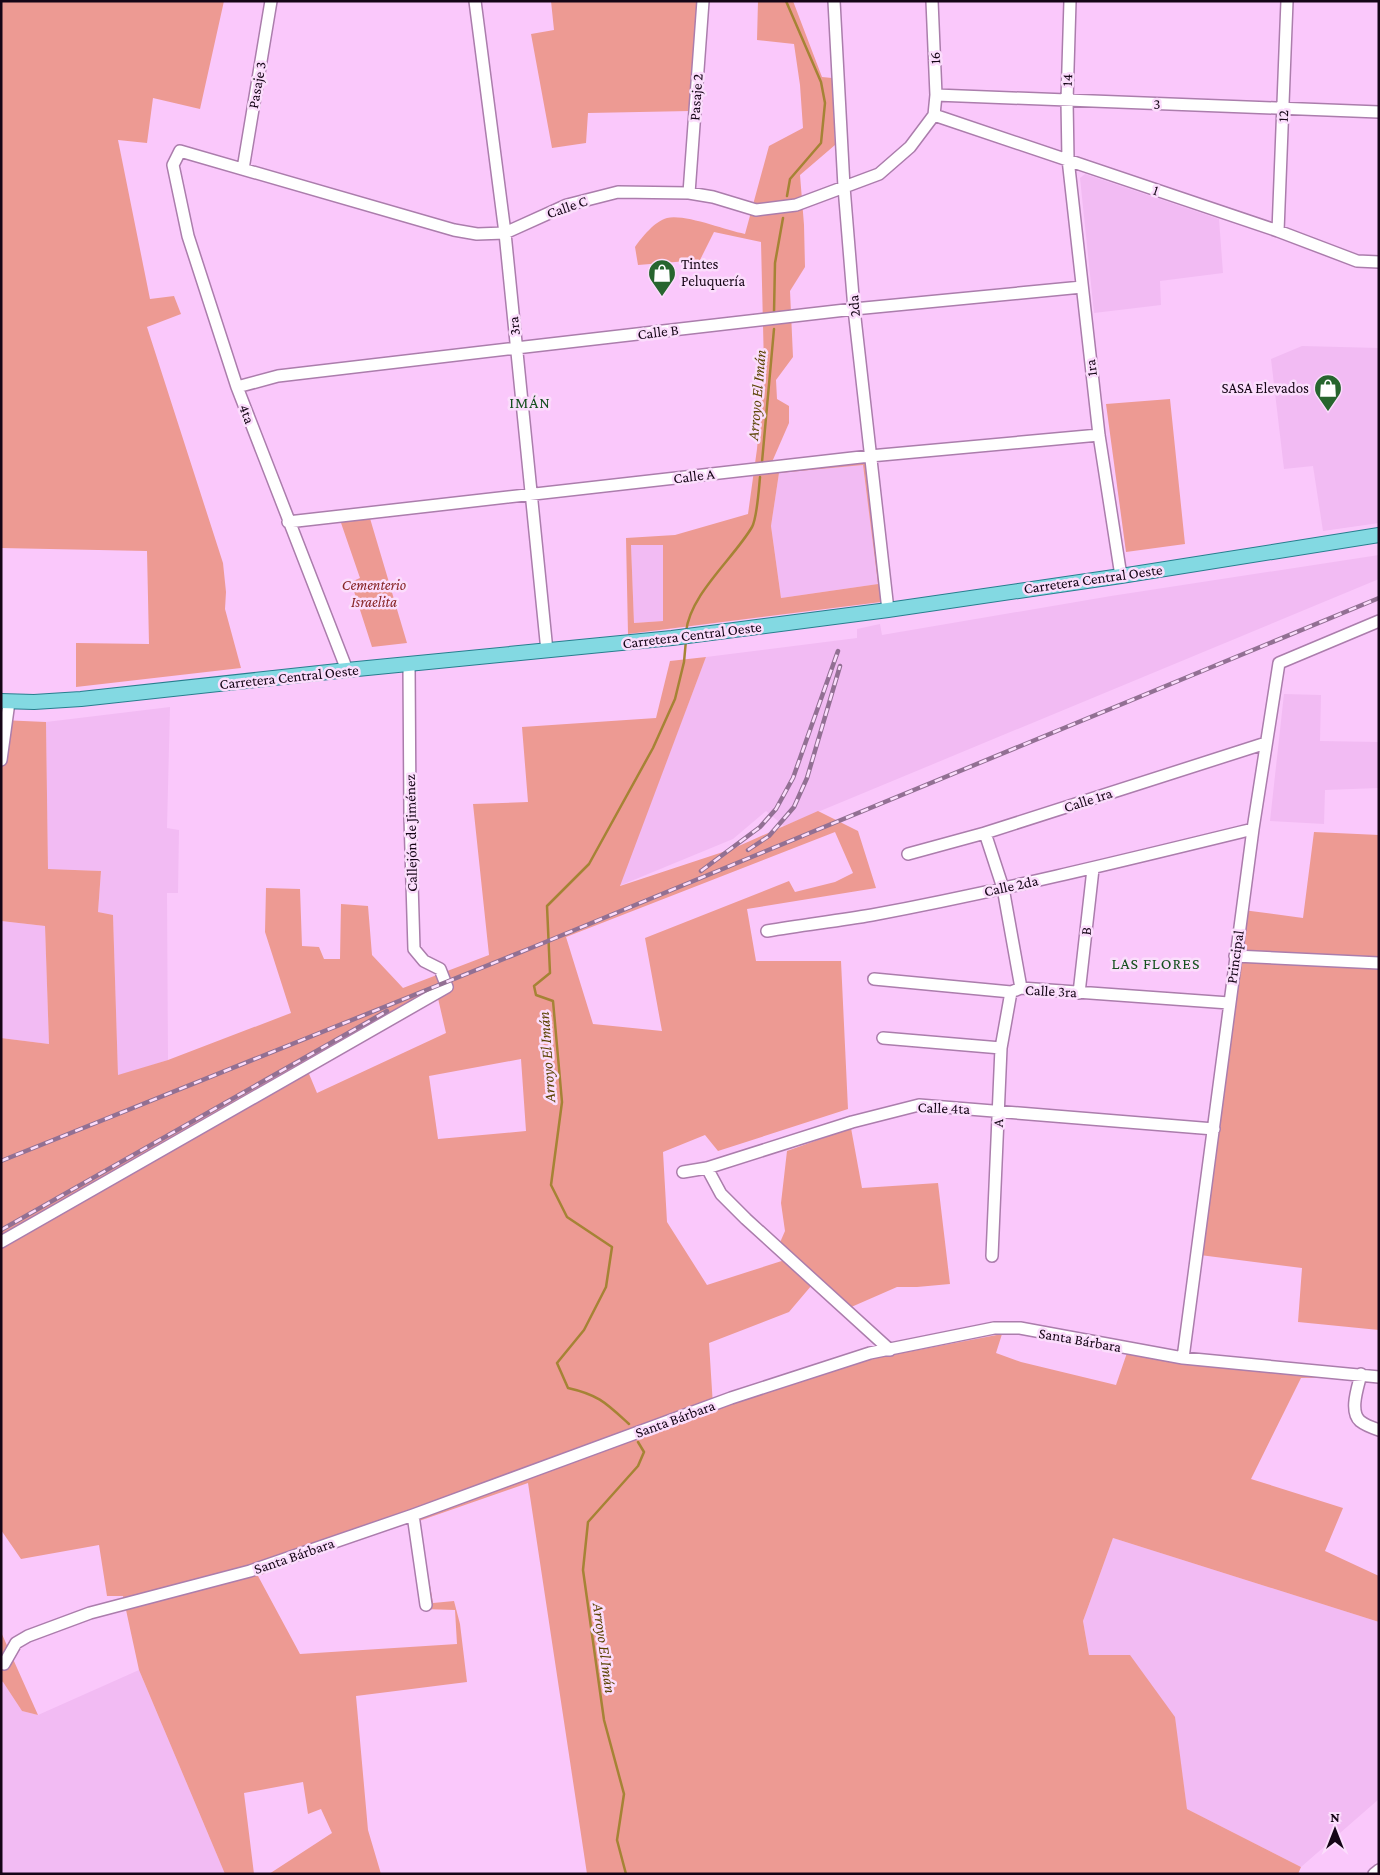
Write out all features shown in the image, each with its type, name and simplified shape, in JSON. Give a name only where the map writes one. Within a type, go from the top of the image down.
[{"type":"main road","name":"Carretera Central Oeste","points":[[5,702],[81,699],[347,670],[672,638],[888,610],[1121,576],[1379,535]]},
{"type":"street","name":"Pasaje 3","points":[[242,169],[271,1]]},
{"type":"street","name":"3ra","points":[[475,1],[505,233],[547,650]]},
{"type":"street","name":"Pasaje 2","points":[[689,193],[703,1]]},
{"type":"street","name":"2da","points":[[834,1],[844,187],[854,309],[888,610]]},
{"type":"street","name":"16","points":[[932,1],[936,95],[934,115]]},
{"type":"street","name":"14","points":[[1068,160],[1067,101],[1070,1]]},
{"type":"street","name":"12","points":[[1278,231],[1287,1]]},
{"type":"street","name":"3","points":[[936,95],[1379,112]]},
{"type":"street","name":"Calle C","points":[[180,151],[454,230],[477,234],[505,233],[567,205],[618,192],[689,193],[713,197],[756,210],[796,205],[879,174],[910,147],[934,115]]},
{"type":"street","name":"1","points":[[934,115],[1278,231],[1357,261],[1379,262]]},
{"type":"street","name":"4ta","points":[[180,151],[173,165],[188,236],[237,387],[347,670]]},
{"type":"street","name":"1ra","points":[[1068,160],[1099,435],[1121,576]]},
{"type":"street","name":"Calle B","points":[[237,387],[278,376],[854,309],[1082,287]]},
{"type":"street","name":"Calle A","points":[[288,522],[870,456],[1099,435]]},
{"type":"street","name":"Principal","points":[[1183,1358],[1253,829],[1279,663],[1379,621]]},
{"type":"street","name":"Callejón de Jiménez","points":[[1,1242],[447,987],[440,969],[424,961],[414,949],[410,817],[409,665]]},
{"type":"street","points":[[1,760],[5,702]]},
{"type":"street","name":"Calle 1ra","points":[[908,854],[985,833],[1266,743]]},
{"type":"street","name":"Calle 2da","points":[[767,931],[869,915],[1093,869],[1253,829]]},
{"type":"street","name":"A","points":[[985,833],[1002,888],[1016,990],[1001,1048],[992,1256]]},
{"type":"street","name":"B","points":[[1079,993],[1093,869]]},
{"type":"street","points":[[1236,956],[1379,963]]},
{"type":"street","name":"Calle 3ra","points":[[874,979],[1229,1003]]},
{"type":"street","points":[[883,1038],[1001,1048]]},
{"type":"street","name":"Calle 4ta","points":[[683,1172],[707,1168],[852,1122],[919,1105],[1214,1129]]},
{"type":"street","points":[[707,1168],[721,1194],[746,1219],[890,1350]]},
{"type":"street","name":"Santa Bárbara","points":[[2,1662],[16,1643],[28,1636],[90,1613],[250,1572],[413,1515],[732,1398],[870,1353],[994,1328],[1020,1328],[1183,1358],[1379,1377]]},
{"type":"street","points":[[1361,1374],[1355,1402],[1356,1414],[1360,1421],[1379,1430]]},
{"type":"street","points":[[413,1515],[426,1605]]},
{"type":"street","points":[[1374,1874],[1379,1870]]},
{"type":"shaded area","points":[[1085,174],[1219,219],[1223,273],[1160,281],[1161,305],[1094,313],[1080,178]]},
{"type":"shaded area","name":"SASA Elevados","points":[[1302,346],[1379,348],[1379,523],[1323,531],[1313,466],[1284,469],[1271,359]]},
{"type":"shaded area","points":[[863,465],[878,584],[781,598],[771,526],[779,473]]},
{"type":"shaded area","points":[[631,545],[663,545],[663,621],[634,623]]},
{"type":"shaded area","points":[[1379,555],[1379,579],[784,826],[766,811],[733,839],[619,886],[706,657],[857,638],[857,629],[880,624],[882,635],[1111,596]]},
{"type":"shaded area","points":[[1284,694],[1321,695],[1320,741],[1379,742],[1379,788],[1325,790],[1324,824],[1270,821]]},
{"type":"shaded area","points":[[170,707],[167,828],[179,830],[178,893],[167,893],[168,1060],[118,1076],[113,916],[98,912],[101,871],[48,869],[46,722]]},
{"type":"shaded area","points":[[1,921],[45,926],[49,1044],[1,1038]]},
{"type":"shaded area","points":[[1113,1538],[1379,1622],[1379,1799],[1301,1867],[1187,1809],[1174,1717],[1089,1655],[1083,1621]]},
{"type":"shaded area","points":[[139,1670],[225,1874],[1,1874],[1,1681],[22,1711],[38,1715]]},
{"type":"green space","points":[[1,1],[224,1],[200,109],[153,98],[147,143],[118,140],[150,299],[174,296],[181,314],[147,327],[223,563],[226,592],[225,609],[241,668],[76,687],[76,643],[149,644],[147,551],[1,548]]},
{"type":"green space","points":[[551,1],[697,1],[690,111],[588,113],[586,143],[552,148],[531,34],[554,30]]},
{"type":"green space","points":[[758,1],[793,1],[822,77],[832,78],[835,145],[800,175],[805,267],[790,291],[793,357],[776,380],[777,399],[789,406],[789,423],[772,462],[871,453],[889,601],[628,634],[626,538],[675,535],[748,514],[757,449],[764,367],[761,242],[714,232],[700,260],[638,265],[635,247],[653,226],[662,220],[675,217],[694,220],[745,234],[769,146],[803,128],[800,85],[794,44],[757,40]],"holes":[[[863,465],[878,584],[781,598],[771,526],[779,473]],[[631,545],[663,545],[663,621],[634,623]]]},
{"type":"green space","points":[[1170,399],[1185,544],[1126,552],[1106,404]]},
{"type":"green space","name":"Cementerio Israelita","points":[[369,515],[407,643],[372,647],[351,582],[360,578],[340,520]]},
{"type":"green space","points":[[706,657],[620,886],[732,849],[818,811],[858,831],[876,888],[747,909],[756,961],[841,961],[848,1109],[718,1151],[705,1135],[663,1152],[667,1222],[707,1285],[791,1258],[778,1247],[785,1231],[781,1203],[787,1151],[851,1128],[862,1188],[938,1183],[950,1284],[897,1287],[849,1308],[817,1279],[789,1312],[709,1343],[713,1406],[870,1359],[1002,1334],[996,1353],[1021,1362],[1116,1385],[1129,1347],[1351,1377],[1301,1378],[1251,1479],[1343,1508],[1325,1551],[1379,1576],[1379,1622],[1113,1538],[1083,1621],[1089,1655],[1130,1655],[1175,1717],[1187,1809],[1301,1867],[1298,1874],[587,1874],[528,1483],[419,1521],[433,1603],[454,1601],[460,1624],[467,1682],[356,1696],[368,1830],[381,1874],[269,1874],[332,1833],[321,1809],[308,1814],[303,1782],[244,1793],[254,1874],[225,1874],[139,1670],[123,1596],[107,1596],[99,1545],[21,1559],[1,1530],[1,1038],[49,1044],[45,926],[1,921],[1,720],[46,722],[48,869],[101,871],[98,912],[113,915],[118,1075],[168,1060],[291,1013],[265,932],[266,888],[300,889],[302,946],[319,947],[324,959],[340,959],[341,904],[368,906],[372,955],[403,988],[489,955],[473,804],[528,802],[522,727],[656,718],[670,661]],"holes":[[[835,832],[853,873],[835,882],[795,892],[789,881],[645,938],[662,1031],[593,1024],[566,937]],[[437,994],[446,1033],[317,1093],[307,1069]],[[521,1059],[526,1131],[438,1139],[429,1076]],[[411,1520],[423,1609],[455,1610],[457,1644],[300,1654],[258,1576]]]},
{"type":"green space","points":[[1314,832],[1379,835],[1379,1330],[1298,1322],[1302,1268],[1200,1255],[1243,910],[1303,918]]},
{"type":"green space","points":[[1,1632],[38,1715],[22,1711],[1,1681]]},
{"type":"waterway","name":"Arroyo El Imán","points":[[786,1],[821,82],[825,103],[821,143],[790,179],[787,196]]},
{"type":"waterway","name":"Arroyo El Imán","points":[[774,313],[775,263],[783,218]]},
{"type":"waterway","name":"Arroyo El Imán","points":[[762,462],[774,329]]},
{"type":"waterway","name":"Arroyo El Imán","points":[[686,632],[695,604],[754,523],[760,477]]},
{"type":"waterway","name":"Arroyo El Imán","points":[[629,1424],[602,1401],[568,1388],[557,1363],[584,1330],[606,1287],[612,1247],[567,1217],[551,1185],[562,1102],[553,1001],[536,995],[534,986],[550,973],[547,906],[589,864],[653,748],[675,699],[684,662],[686,640]]},
{"type":"waterway","name":"Arroyo El Imán","points":[[626,1874],[617,1840],[624,1794],[604,1720],[583,1570],[588,1522],[638,1466],[644,1452],[638,1442]]},
{"type":"railway","points":[[1,1161],[531,948],[1379,598]]},
{"type":"railway","points":[[701,871],[760,827],[776,809],[793,778],[838,651]]},
{"type":"railway","points":[[748,850],[769,836],[794,807],[807,778],[840,666]]},
{"type":"railway","points":[[1,1230],[387,1011]]},
{"type":"place","name":"Tintes Peluquería","points":[[662,297]]},
{"type":"place","name":"SASA Elevados","points":[[1328,412]]},
{"type":"district","name":"IMÁN","points":[[530,402]]},
{"type":"district","name":"LAS FLORES","points":[[1156,963]]}]
